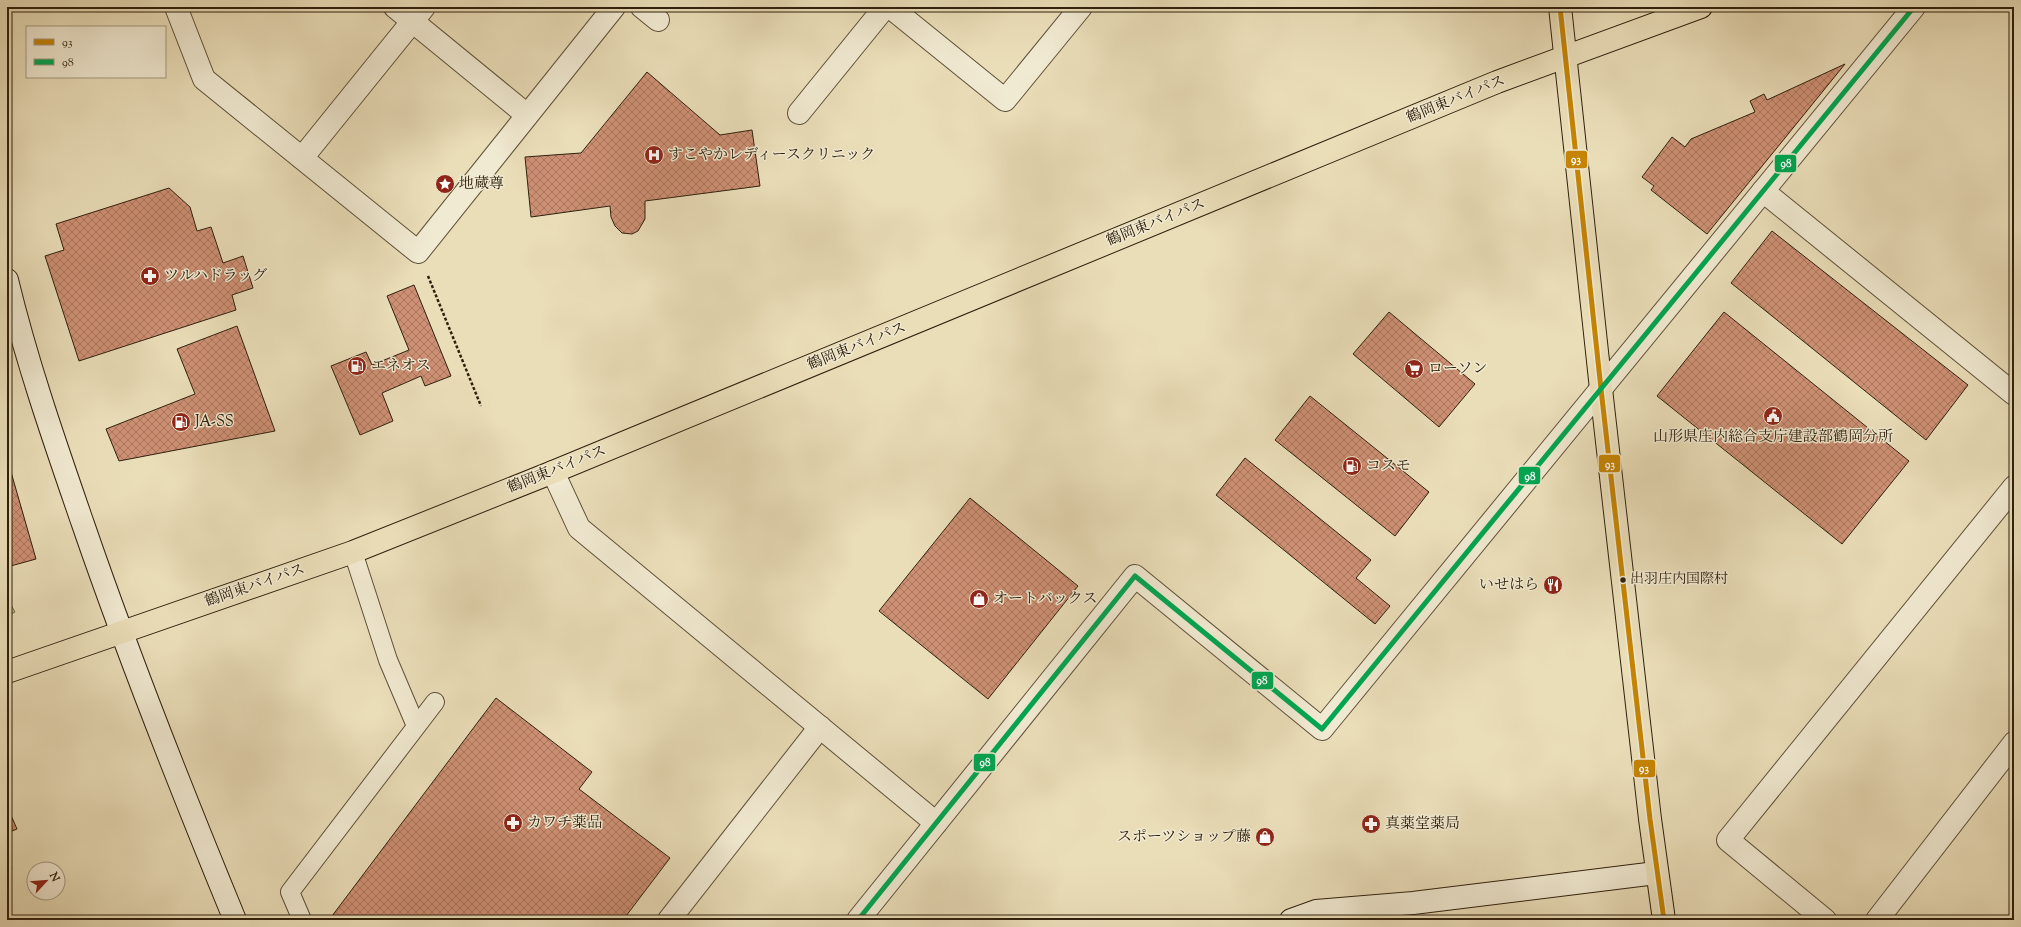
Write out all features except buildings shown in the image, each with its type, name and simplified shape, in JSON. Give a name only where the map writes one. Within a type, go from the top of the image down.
[{"type":"main road","points":[[1560,7],[1601,389],[1656,873],[1664,920]]},
{"type":"main road","name":"鶴岡東バイパス","points":[[7,672],[46,657],[121,634],[353,552],[553,472],[1489,85],[1566,58],[1701,7]]},
{"type":"street","points":[[176,7],[204,79],[418,252],[614,7]]},
{"type":"street","points":[[394,7],[418,14],[527,115]]},
{"type":"street","points":[[799,114],[885,7]]},
{"type":"street","points":[[890,7],[1005,100],[1073,10]]},
{"type":"street","points":[[858,920],[1135,576],[1322,729],[1914,7]]},
{"type":"street","points":[[302,158],[418,14]]},
{"type":"street","points":[[1763,191],[2014,394]]},
{"type":"street","points":[[7,280],[22,343],[45,416],[121,634],[235,920]]},
{"type":"street","points":[[553,472],[579,528],[936,823]]},
{"type":"street","points":[[1825,920],[1728,840],[2014,487]]},
{"type":"street","points":[[669,920],[820,727]]},
{"type":"street","points":[[1877,920],[2014,743]]},
{"type":"street","points":[[1291,920],[1316,911],[1413,903],[1656,873]]},
{"type":"lane","points":[[353,552],[388,660],[416,726]]},
{"type":"lane","points":[[302,920],[290,892],[435,702]]},
{"type":"path","points":[[418,252],[481,406]]},
{"type":"green space","points":[[7,598],[15,612],[7,616]]},
{"type":"transit line","name":"93","points":[[1560,7],[1601,389],[1650,819],[1664,920]]},
{"type":"transit line","name":"98","points":[[858,920],[1135,576],[1322,729],[1914,7]]},
{"type":"place","name":"すこやかレディースクリニック","points":[[654,155]]},
{"type":"place","name":"地蔵尊","points":[[445,184]]},
{"type":"place","name":"ツルハドラッグ","points":[[150,276]]},
{"type":"place","name":"エネオス","points":[[357,366]]},
{"type":"place","name":"ローソン","points":[[1414,369]]},
{"type":"place","name":"山形県庄内総合支庁建設部鶴岡分所","points":[[1773,416]]},
{"type":"place","name":"JA-SS","points":[[181,422]]},
{"type":"place","name":"コスモ","points":[[1352,466]]},
{"type":"place","name":"出羽庄内国際村","points":[[1623,580]]},
{"type":"place","name":"いせはら","points":[[1553,585]]},
{"type":"place","name":"オートバックス","points":[[979,599]]},
{"type":"place","name":"カワチ薬品","points":[[513,823]]},
{"type":"place","name":"真薬堂薬局","points":[[1371,824]]},
{"type":"place","name":"スポーツショップ藤","points":[[1265,837]]}]
